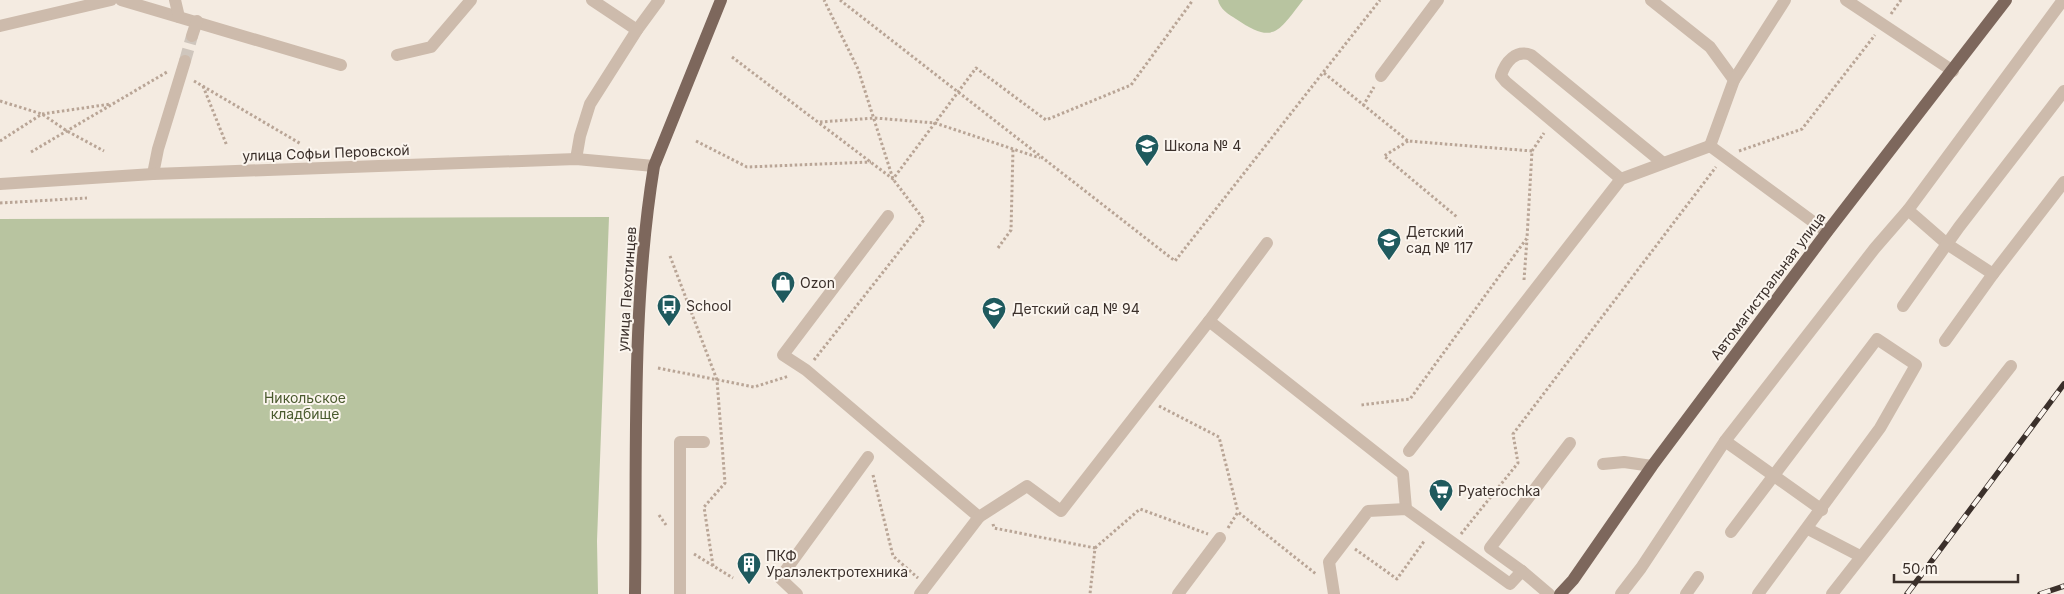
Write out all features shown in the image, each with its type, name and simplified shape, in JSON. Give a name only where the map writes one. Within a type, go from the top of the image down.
[{"type":"main road","name":"улица Пехотинцев","points":[[635,594],[639,299],[654,166],[721,0]]},
{"type":"main road","name":"Автомагистральная улица","points":[[1560,594],[1573,580],[1652,466],[1827,232],[2006,0]]},
{"type":"street","points":[[0,26],[111,0]]},
{"type":"street","points":[[121,0],[341,65]]},
{"type":"street","points":[[176,0],[179,17]]},
{"type":"street","points":[[397,55],[431,47],[471,0]]},
{"type":"street","points":[[592,0],[637,30]]},
{"type":"street","points":[[576,159],[580,136],[590,104],[637,30],[660,0]]},
{"type":"street","points":[[1381,76],[1438,0]]},
{"type":"street","points":[[1652,0],[1710,46],[1734,80]]},
{"type":"street","points":[[1409,451],[1621,179],[1710,146],[1734,80],[1785,0]]},
{"type":"street","points":[[1846,0],[1953,71]]},
{"type":"street","points":[[1621,594],[1641,568],[1725,440],[1875,248],[1908,210],[2063,0]]},
{"type":"street","points":[[192,36],[197,21]]},
{"type":"street","points":[[1621,179],[1501,76],[1503,67],[1515,55],[1524,52],[1531,55],[1664,163]]},
{"type":"street","points":[[153,174],[158,149],[185,61]]},
{"type":"street","points":[[1903,306],[1947,244],[2064,91]]},
{"type":"street","points":[[1710,146],[1827,232]]},
{"type":"street","name":"улица Софьи Перовской","points":[[0,184],[153,174],[576,159],[654,166]]},
{"type":"street","points":[[1946,340],[2064,182]]},
{"type":"street","points":[[1908,210],[1947,244],[1994,274]]},
{"type":"street","points":[[888,216],[783,355],[806,370],[984,514]]},
{"type":"street","points":[[923,590],[984,514],[1027,486],[1061,511],[1210,321],[1266,243]]},
{"type":"street","points":[[1210,321],[1402,474],[1406,509]]},
{"type":"street","points":[[1731,532],[1876,339],[1916,365],[1880,428],[1822,510],[1758,594]]},
{"type":"street","points":[[1832,594],[2011,366]]},
{"type":"street","points":[[1725,440],[1822,510]]},
{"type":"street","points":[[680,594],[680,442],[704,442]]},
{"type":"street","points":[[1549,594],[1490,548],[1570,443]]},
{"type":"street","points":[[797,594],[780,578],[868,457]]},
{"type":"street","points":[[1603,464],[1624,462],[1652,466]]},
{"type":"street","points":[[1334,594],[1328,562],[1368,511],[1406,509],[1510,584],[1522,572]]},
{"type":"street","points":[[1808,529],[1860,556]]},
{"type":"street","points":[[1178,594],[1220,538]]},
{"type":"street","points":[[1686,594],[1698,577]]},
{"type":"path","points":[[824,0],[858,69],[894,179]]},
{"type":"path","points":[[840,0],[1175,261],[1380,0]]},
{"type":"path","points":[[894,179],[976,68],[1046,120],[1131,85],[1193,0]]},
{"type":"path","points":[[1453,544],[1518,463],[1513,434],[1724,156],[1802,129],[1901,0]]},
{"type":"path","points":[[658,368],[754,387],[806,370],[924,220],[894,179],[732,57]]},
{"type":"path","points":[[1324,73],[1408,141],[1532,150]]},
{"type":"path","points":[[1363,106],[1381,76]]},
{"type":"path","points":[[203,86],[227,146]]},
{"type":"path","points":[[0,101],[42,114],[67,131],[104,151]]},
{"type":"path","points":[[0,141],[42,114],[114,103]]},
{"type":"path","points":[[819,122],[875,118],[936,123],[1043,158]]},
{"type":"path","points":[[1522,304],[1532,150],[1552,121]]},
{"type":"path","points":[[696,140],[747,167],[871,162]]},
{"type":"path","points":[[1408,141],[1384,156],[1457,217]]},
{"type":"path","points":[[998,248],[1011,230],[1013,149]]},
{"type":"path","points":[[0,203],[87,198]]},
{"type":"path","points":[[1361,405],[1410,399],[1527,238]]},
{"type":"path","points":[[670,256],[717,380],[725,483],[704,507],[713,566]]},
{"type":"path","points":[[1147,399],[1219,437],[1238,512]]},
{"type":"path","points":[[868,457],[893,556],[923,590]]},
{"type":"path","points":[[984,514],[994,528],[1095,548],[1090,594]]},
{"type":"path","points":[[1344,542],[1396,579],[1433,530]]},
{"type":"green space","points":[[1218,0],[1303,0],[1281,27],[1267,33],[1259,32],[1230,15],[1222,9]]},
{"type":"green space","name":"Никольское кладбище","points":[[609,217],[597,541],[598,594],[0,594],[0,219]]},
{"type":"tunnel","points":[[185,61],[192,36]]},
{"type":"railway","points":[[1907,594],[2064,384]]},
{"type":"railway","points":[[2040,594],[2064,586]]},
{"type":"place","name":"Школа № 4","points":[[1147,167]]},
{"type":"place","name":"Детский сад № 117","points":[[1389,261]]},
{"type":"place","name":"Ozon","points":[[783,304]]},
{"type":"place","name":"School","points":[[669,327]]},
{"type":"place","name":"Детский сад № 94","points":[[994,330]]},
{"type":"place","name":"Pyaterochka","points":[[1441,512]]},
{"type":"place","name":"ПКФ Уралэлектротехника","points":[[749,585]]}]
